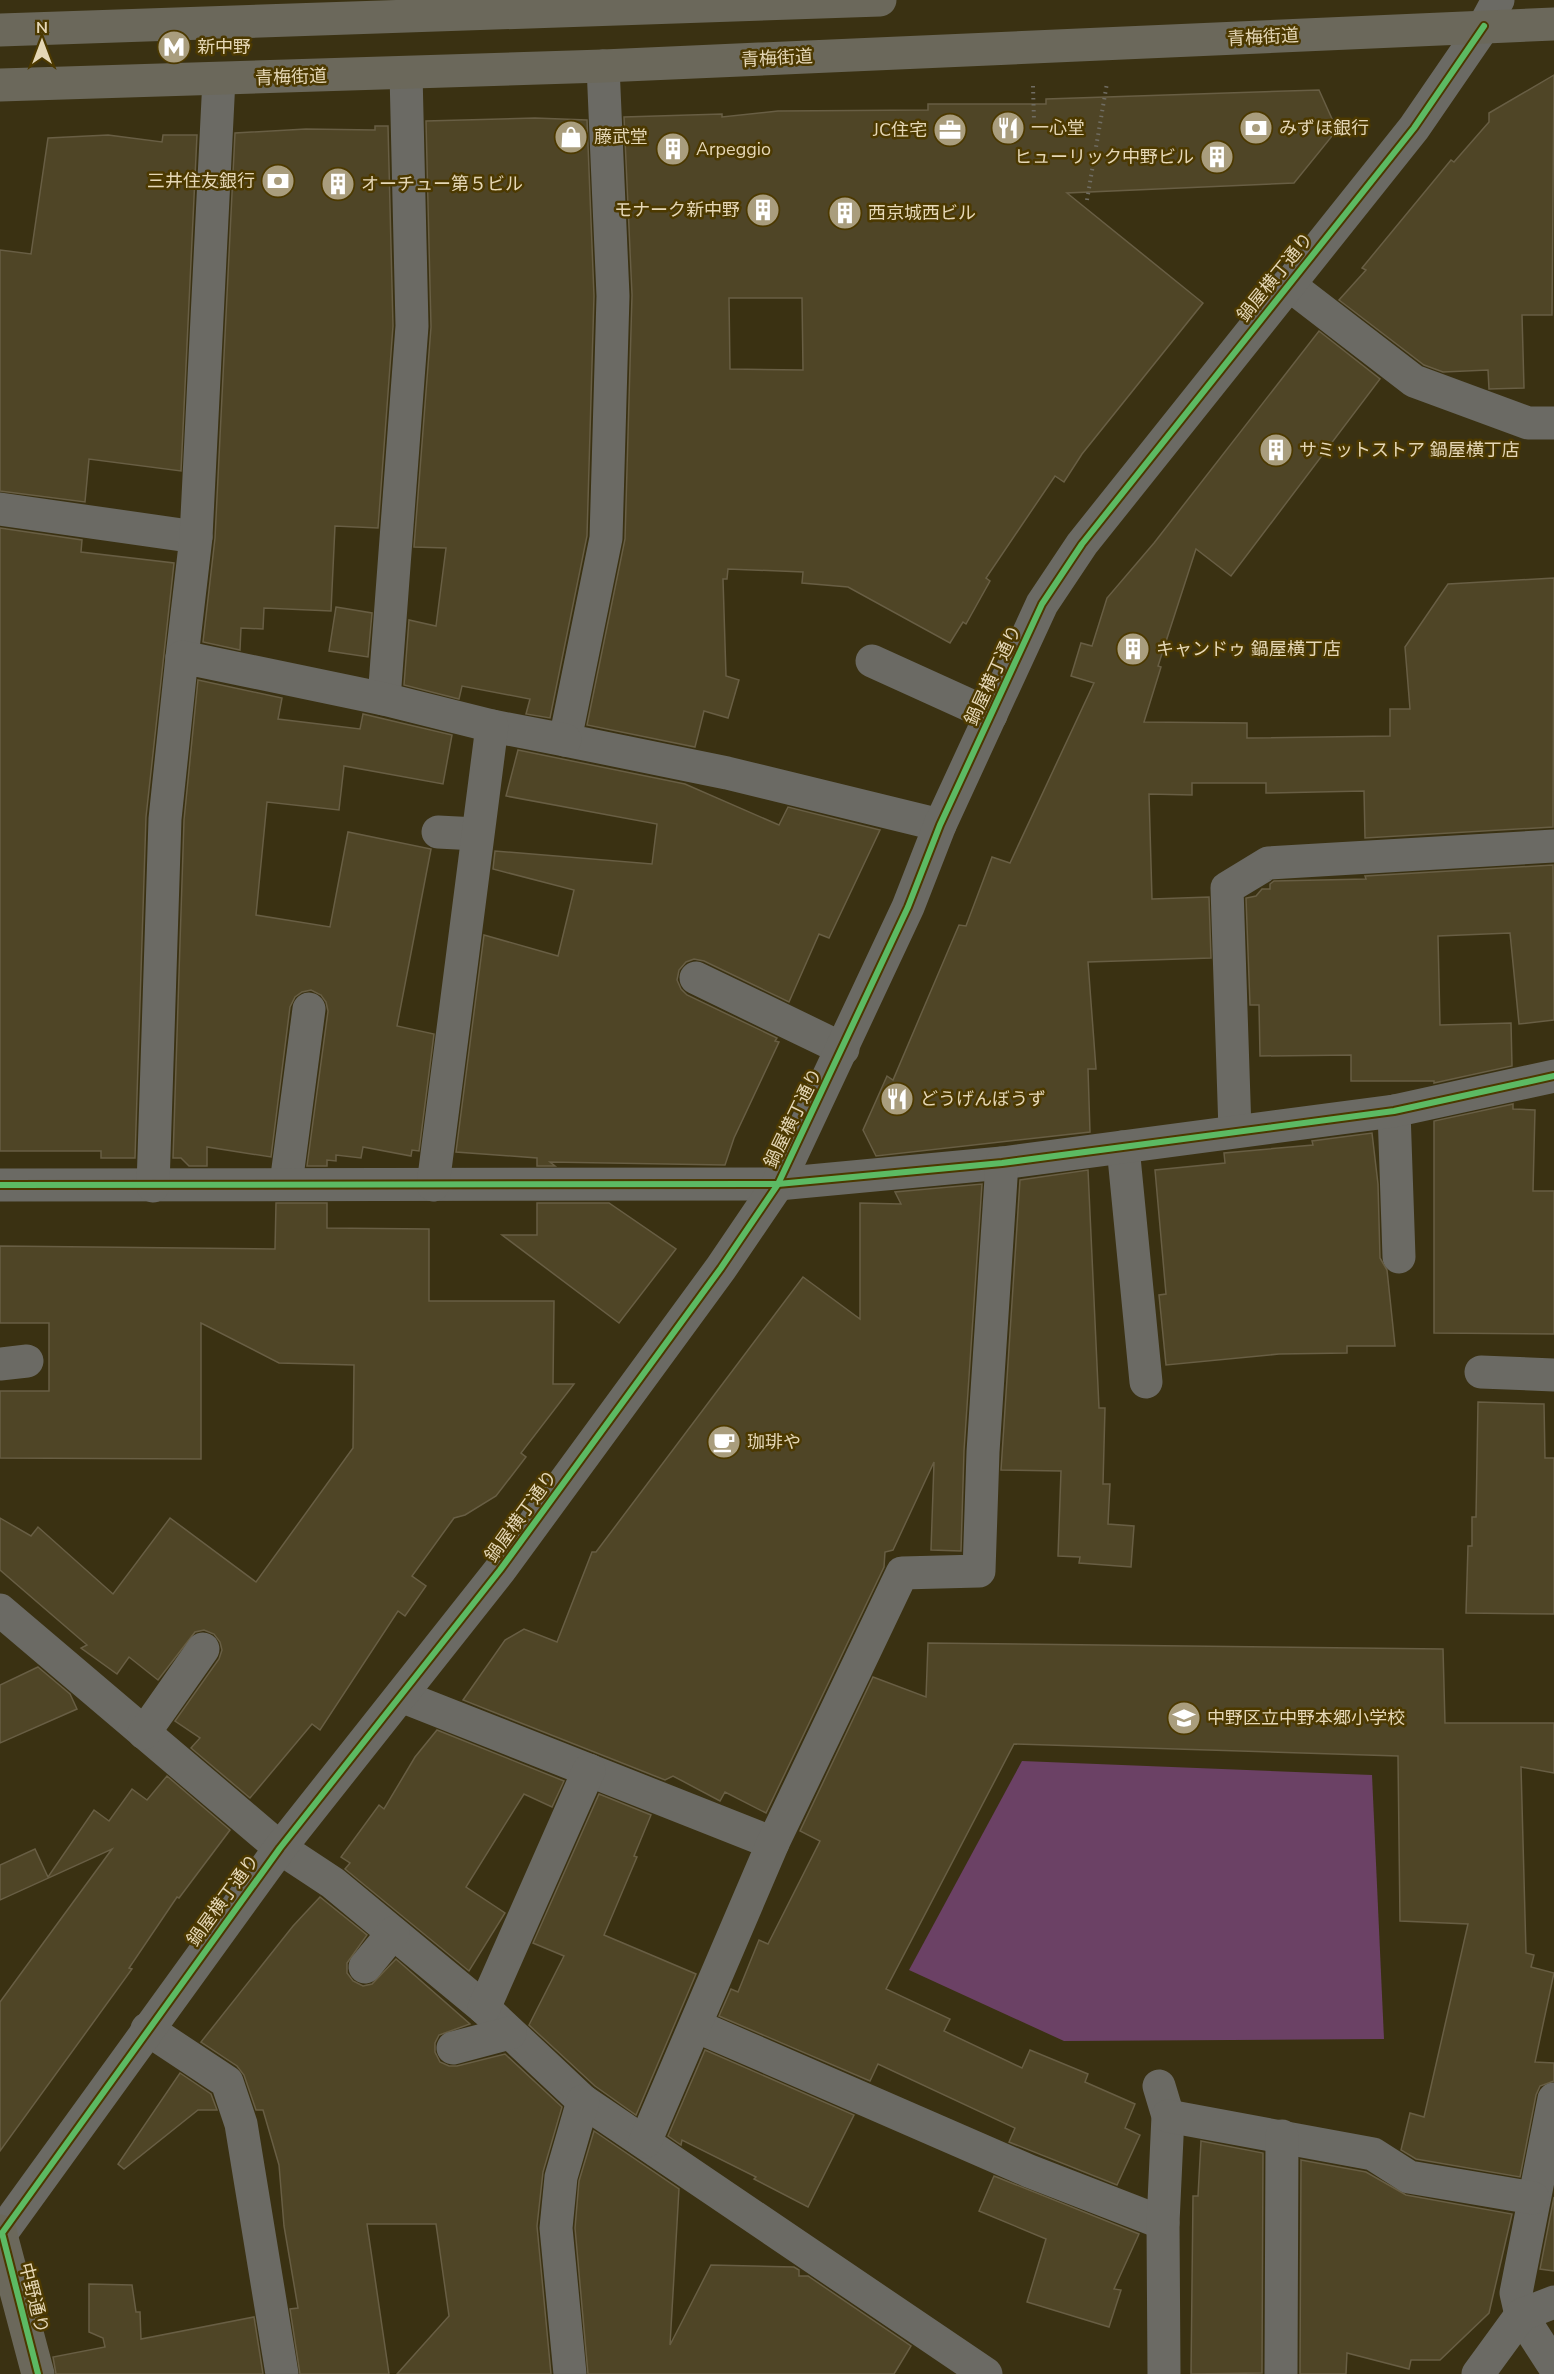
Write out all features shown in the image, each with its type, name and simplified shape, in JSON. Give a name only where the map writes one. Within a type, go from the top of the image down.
[{"type":"main road","points":[[0,30],[451,7],[880,0]]},
{"type":"main road","name":"青梅街道","points":[[0,85],[603,66],[1493,9],[1554,24]]},
{"type":"main road","name":"中野通り","points":[[1,2233],[38,2374]]},
{"type":"street","name":"鍋屋横丁通り","points":[[1,2233],[280,1848],[500,1570],[721,1268],[778,1184],[908,907],[940,825],[1042,604],[1082,544],[1414,128],[1493,9]]},
{"type":"street","points":[[565,740],[606,538],[613,296],[603,66]]},
{"type":"street","points":[[384,699],[412,326],[406,73]]},
{"type":"street","points":[[153,1186],[165,819],[196,537],[219,79]]},
{"type":"street","points":[[1288,284],[1414,381],[1528,423],[1554,423]]},
{"type":"street","points":[[0,509],[196,537]]},
{"type":"street","points":[[182,657],[384,699],[492,726],[727,773],[940,825]]},
{"type":"street","points":[[872,662],[991,715]]},
{"type":"street","points":[[433,1185],[492,726]]},
{"type":"street","points":[[438,832],[477,834]]},
{"type":"street","points":[[1235,1131],[1227,888],[1268,863],[1554,846]]},
{"type":"street","points":[[696,978],[843,1049]]},
{"type":"street","points":[[286,1184],[309,1009]]},
{"type":"street","points":[[0,1185],[778,1184],[1002,1163],[1394,1111],[1554,1076]]},
{"type":"street","points":[[1394,1111],[1399,1257]]},
{"type":"street","points":[[1123,1147],[1146,1382]]},
{"type":"street","points":[[645,2142],[773,1843],[902,1573],[979,1571],[983,1452],[1002,1163]]},
{"type":"street","points":[[1481,1372],[1554,1375]]},
{"type":"street","points":[[0,1610],[280,1848],[333,1883],[484,2008],[583,2101],[986,2374]]},
{"type":"street","points":[[144,1733],[203,1649]]},
{"type":"street","points":[[401,1696],[773,1843]]},
{"type":"street","points":[[484,2008],[589,1770]]},
{"type":"street","points":[[365,1967],[393,1933]]},
{"type":"street","points":[[696,2025],[1029,2171],[1163,2223]]},
{"type":"street","points":[[147,2029],[227,2082],[241,2124],[282,2374]]},
{"type":"street","points":[[453,2048],[510,2032]]},
{"type":"street","points":[[1554,2099],[1516,2293],[1521,2315],[1554,2366]]},
{"type":"street","points":[[570,2374],[556,2228],[561,2177],[583,2101]]},
{"type":"street","points":[[1164,2374],[1164,2101],[1282,2136],[1373,2154],[1409,2177],[1533,2198]]},
{"type":"street","points":[[1281,2374],[1282,2136]]},
{"type":"street","points":[[1478,2374],[1521,2315],[1554,2302]]},
{"type":"path","points":[[1088,200],[1107,83]]},
{"type":"path","points":[[1033,86],[1034,121]]},
{"type":"shaded area","points":[[1022,1761],[1372,1775],[1384,2039],[1064,2041],[909,1970]]},
{"type":"building","points":[[1554,75],[1552,315],[1522,315],[1524,388],[1489,389],[1488,370],[1443,372],[1424,365],[1339,300],[1366,270],[1362,268],[1451,160],[1454,162],[1489,122],[1489,113]]},
{"type":"building","points":[[1319,90],[1337,130],[1294,183],[1067,193],[1203,303],[1082,454],[1064,482],[1055,476],[986,578],[990,581],[966,624],[963,622],[950,643],[848,587],[802,583],[803,572],[728,569],[727,579],[723,579],[726,676],[739,680],[728,718],[704,711],[695,747],[587,725],[625,539],[632,295],[624,117],[722,114],[722,117],[778,111],[928,110],[928,104],[1046,104],[1046,99]],"holes":[[[729,298],[802,298],[803,370],[730,369]]]},
{"type":"building","points":[[535,118],[587,120],[594,296],[587,536],[550,718],[526,714],[530,699],[462,686],[459,699],[404,685],[409,620],[436,626],[446,548],[414,547],[431,327],[426,121]]},
{"type":"building","points":[[375,126],[388,126],[393,326],[378,528],[335,526],[331,611],[264,608],[263,629],[241,628],[240,650],[203,642],[215,538],[235,133],[306,129],[375,130]]},
{"type":"building","points":[[108,135],[162,142],[163,135],[197,135],[181,471],[89,459],[85,502],[0,491],[0,250],[31,254],[48,138]]},
{"type":"building","points":[[1319,331],[1380,379],[1231,576],[1196,549],[1158,666],[1161,667],[1144,722],[1247,723],[1247,738],[1390,736],[1390,709],[1410,709],[1405,647],[1448,584],[1554,578],[1553,827],[1365,838],[1364,791],[1266,793],[1266,783],[1192,783],[1192,795],[1149,794],[1152,899],[1209,897],[1211,958],[1088,962],[1096,1069],[1088,1069],[1090,1132],[876,1156],[863,1130],[887,1076],[893,1080],[959,925],[966,926],[992,857],[1010,863],[1094,683],[1071,676],[1081,643],[1092,646],[1107,598],[1154,543]]},
{"type":"building","points":[[0,528],[82,540],[81,552],[174,563],[146,817],[135,1158],[101,1158],[101,1151],[0,1151]]},
{"type":"building","points":[[336,607],[372,613],[368,657],[329,651]]},
{"type":"building","points":[[198,680],[282,698],[278,719],[360,729],[363,714],[452,735],[443,784],[344,766],[339,810],[267,802],[256,915],[330,927],[348,832],[431,849],[397,1026],[434,1034],[419,1151],[412,1150],[411,1156],[363,1147],[361,1158],[336,1155],[336,1161],[327,1160],[327,1166],[307,1166],[328,1011],[321,995],[311,990],[295,997],[290,1007],[271,1157],[207,1147],[207,1166],[189,1166],[181,1158],[173,1158],[184,820]]},
{"type":"building","points":[[518,750],[685,784],[779,825],[788,807],[880,830],[829,938],[819,934],[789,1002],[704,961],[694,959],[686,962],[679,970],[677,980],[687,995],[777,1038],[775,1041],[779,1042],[734,1138],[725,1165],[550,1162],[555,1166],[537,1166],[537,1158],[456,1152],[484,935],[558,956],[574,890],[493,869],[495,851],[652,864],[657,824],[506,796]]},
{"type":"building","points":[[1553,865],[1554,1020],[1519,1024],[1510,933],[1438,936],[1440,1025],[1511,1023],[1512,1066],[1434,1083],[1434,1081],[1351,1081],[1351,1055],[1260,1056],[1259,1005],[1250,1005],[1246,898],[1256,896],[1262,889],[1270,889],[1270,884],[1274,881],[1366,879],[1365,876]]},
{"type":"building","points":[[1513,1104],[1513,1109],[1535,1110],[1533,1191],[1554,1191],[1554,1334],[1434,1333],[1434,1121]]},
{"type":"building","points":[[1372,1133],[1378,1184],[1380,1258],[1387,1270],[1395,1346],[1347,1346],[1347,1353],[1279,1354],[1166,1365],[1159,1295],[1166,1294],[1155,1170],[1225,1163],[1224,1153],[1313,1145],[1312,1141]]},
{"type":"building","points":[[1088,1170],[1099,1408],[1105,1408],[1103,1484],[1110,1484],[1108,1524],[1134,1526],[1131,1567],[1079,1563],[1080,1557],[1058,1556],[1061,1471],[1001,1470],[1020,1180]]},
{"type":"building","points":[[982,1184],[964,1451],[961,1551],[931,1550],[934,1462],[893,1550],[885,1552],[884,1567],[766,1813],[725,1792],[720,1801],[673,1776],[665,1780],[463,1700],[505,1640],[524,1629],[557,1642],[592,1552],[596,1552],[803,1277],[860,1319],[860,1203],[901,1204],[895,1192]]},
{"type":"building","points":[[276,1203],[327,1203],[327,1228],[429,1229],[429,1301],[554,1301],[553,1384],[574,1384],[521,1453],[526,1457],[496,1496],[465,1515],[454,1518],[412,1576],[426,1586],[405,1616],[398,1611],[320,1730],[312,1724],[250,1798],[191,1748],[200,1738],[175,1721],[219,1659],[222,1650],[214,1634],[204,1630],[195,1632],[158,1680],[129,1657],[117,1674],[81,1648],[87,1645],[0,1570],[0,1518],[31,1536],[38,1527],[113,1594],[170,1518],[256,1582],[353,1448],[354,1365],[279,1363],[201,1323],[201,1459],[0,1458],[0,1391],[49,1391],[49,1323],[0,1323],[0,1246],[275,1249]]},
{"type":"building","points":[[537,1203],[609,1203],[676,1249],[619,1323],[502,1235],[537,1235]]},
{"type":"building","points":[[1478,1402],[1544,1404],[1545,1458],[1554,1458],[1554,1614],[1466,1613],[1468,1546],[1472,1546],[1472,1517],[1476,1517]]},
{"type":"building","points":[[928,1643],[1443,1649],[1445,1723],[1554,1723],[1554,1773],[1521,1767],[1526,1953],[1534,1955],[1531,1967],[1554,1973],[1535,2062],[1554,2063],[1554,2081],[1540,2086],[1536,2095],[1520,2177],[1416,2159],[1401,2150],[1410,2113],[1424,2117],[1468,1924],[1400,1921],[1398,1756],[1014,1744],[886,1989],[950,2019],[944,2031],[1022,2068],[1030,2050],[1088,2074],[1085,2082],[1135,2104],[1125,2128],[1140,2135],[1117,2185],[1009,2142],[1015,2128],[878,2064],[870,2081],[719,2016],[731,1989],[738,1992],[759,1940],[768,1944],[820,1841],[800,1831],[873,1677],[926,1697]]},
{"type":"building","points":[[38,1667],[70,1694],[77,1709],[0,1743],[0,1685]]},
{"type":"building","points":[[437,1730],[564,1781],[552,1807],[524,1794],[466,1887],[505,1913],[469,1971],[345,1869],[350,1863],[341,1857],[379,1805],[384,1809],[415,1757]]},
{"type":"building","points":[[167,1776],[230,1830],[179,1898],[177,1897],[129,1968],[132,1969],[0,2151],[0,2002],[112,1849],[0,1900],[0,1865],[35,1849],[48,1877],[94,1810],[109,1821],[132,1789],[147,1800]]},
{"type":"building","points":[[599,1794],[651,1815],[634,1856],[637,1857],[604,1935],[696,1974],[636,2115],[595,2086],[529,2025],[564,1956],[533,1943]]},
{"type":"building","points":[[320,1897],[367,1935],[347,1963],[347,1973],[353,1981],[363,1986],[372,1984],[396,1959],[470,2024],[439,2035],[435,2043],[435,2052],[440,2062],[449,2066],[457,2066],[505,2054],[562,2107],[543,2172],[537,2226],[551,2374],[397,2374],[449,2316],[436,2224],[367,2224],[389,2374],[300,2374],[290,2309],[298,2308],[284,2226],[279,2165],[263,2110],[256,2110],[244,2075],[237,2066],[201,2042],[293,1926]]},
{"type":"building","points":[[705,2050],[854,2115],[808,2207],[754,2179],[756,2177],[682,2140],[681,2145],[668,2136]]},
{"type":"building","points":[[180,2073],[211,2094],[217,2110],[198,2110],[124,2169],[118,2164]]},
{"type":"building","points":[[594,2131],[679,2189],[670,2345],[711,2265],[794,2267],[799,2270],[799,2276],[808,2276],[911,2346],[894,2374],[588,2374],[575,2228],[579,2181]]},
{"type":"building","points":[[1201,2141],[1263,2153],[1262,2373],[1191,2374],[1193,2196],[1198,2196]]},
{"type":"building","points":[[1301,2160],[1366,2172],[1406,2195],[1512,2214],[1489,2313],[1440,2360],[1411,2360],[1409,2369],[1347,2353],[1346,2374],[1300,2374]]},
{"type":"building","points":[[994,2176],[1139,2234],[1114,2289],[1121,2290],[1109,2327],[1027,2302],[1046,2239],[979,2211]]},
{"type":"building","points":[[1554,2197],[1554,2271],[1540,2269]]},
{"type":"building","points":[[89,2284],[132,2285],[136,2312],[140,2312],[141,2339],[254,2317],[263,2374],[56,2374],[53,2357],[105,2347],[103,2338],[89,2332]]},
{"type":"cycle path","points":[[38,2374],[2,2233],[280,1848],[500,1570],[721,1268],[778,1184],[908,907],[940,825],[1042,604],[1082,544],[1414,128],[1484,26]]},
{"type":"cycle path","points":[[0,1185],[778,1184],[1002,1163],[1394,1111],[1554,1076]]},
{"type":"place","name":"新中野","points":[[174,47]]},
{"type":"place","name":"一心堂","points":[[1008,128]]},
{"type":"place","name":"みずほ銀行","points":[[1256,128]]},
{"type":"place","name":"JC住宅","points":[[950,130]]},
{"type":"place","name":"藤武堂","points":[[571,137]]},
{"type":"place","name":"Arpeggio","points":[[673,149]]},
{"type":"place","name":"ヒューリック中野ビル","points":[[1217,157]]},
{"type":"place","name":"三井住友銀行","points":[[278,181]]},
{"type":"place","name":"オーチュー第５ビル","points":[[338,184]]},
{"type":"place","name":"モナーク新中野","points":[[763,210]]},
{"type":"place","name":"西京城西ビル","points":[[845,213]]},
{"type":"place","name":"サミットストア 鍋屋横丁店","points":[[1276,450]]},
{"type":"place","name":"キャンドゥ 鍋屋横丁店","points":[[1133,649]]},
{"type":"place","name":"どうげんぼうず","points":[[897,1099]]},
{"type":"place","name":"珈琲や","points":[[724,1442]]},
{"type":"place","name":"中野区立中野本郷小学校","points":[[1184,1718]]}]
